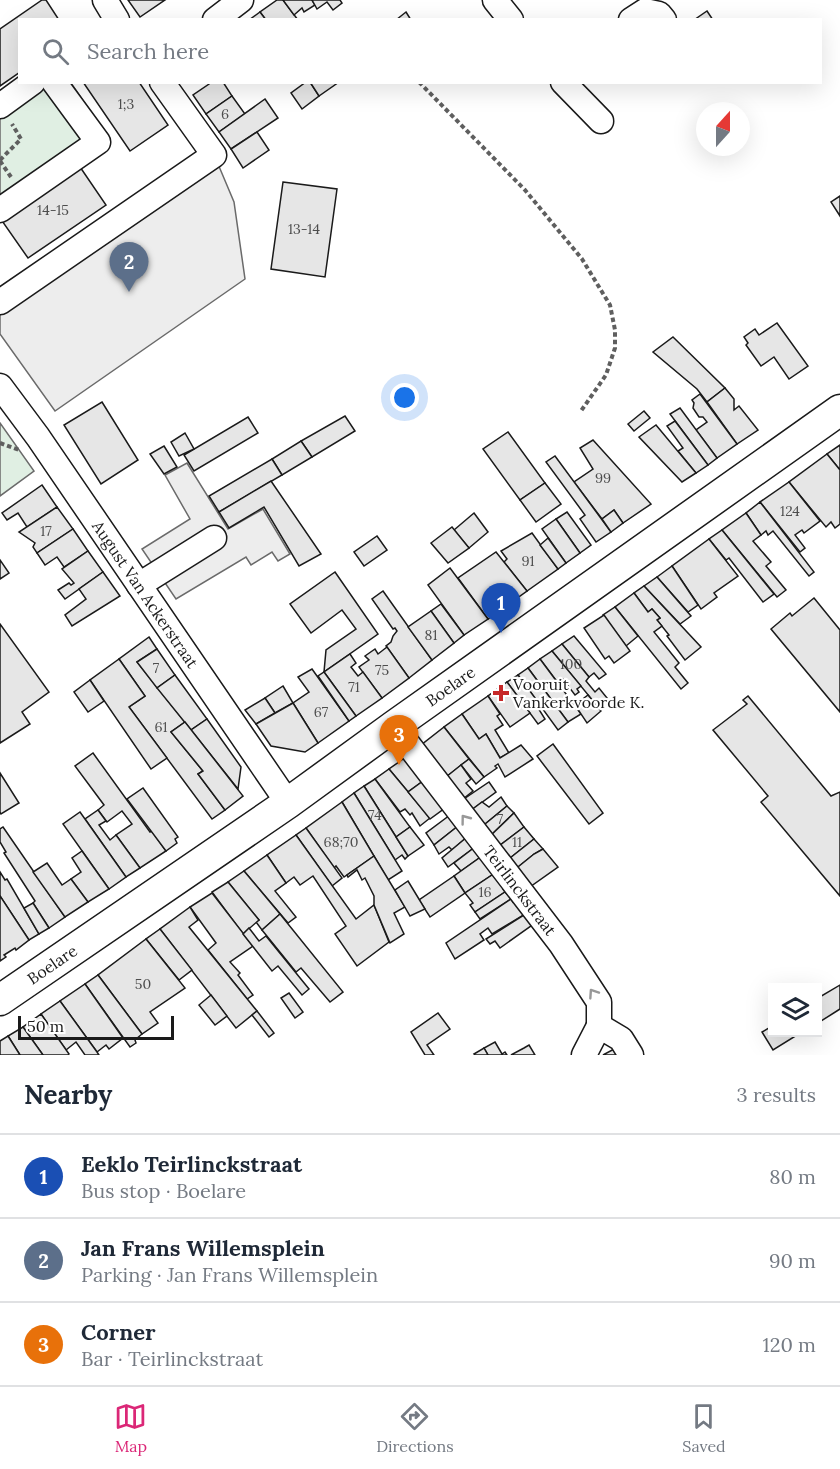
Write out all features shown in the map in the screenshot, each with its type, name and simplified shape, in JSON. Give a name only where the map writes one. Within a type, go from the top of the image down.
[{"type":"main road","name":"Boelare","points":[[0,1000],[288,803],[840,410]]},
{"type":"street","points":[[105,0],[116,18]]},
{"type":"street","points":[[218,18],[240,0]]},
{"type":"street","points":[[495,0],[509,18]]},
{"type":"street","points":[[634,18],[645,11],[659,14],[662,18]]},
{"type":"street","points":[[0,106],[30,84]]},
{"type":"street","points":[[0,210],[98,142],[55,84]]},
{"type":"street","points":[[1,298],[214,155],[163,84]]},
{"type":"street","points":[[569,85],[601,121]]},
{"type":"street","name":"August Van Ackerstraat","points":[[0,386],[38,437],[288,803]]},
{"type":"street","points":[[139,585],[214,538]]},
{"type":"street","name":"Teirlinckstraat","points":[[394,726],[561,944],[599,1002],[599,1026]]},
{"type":"street","points":[[584,1055],[599,1026],[621,1039],[631,1055]]},
{"type":"path","points":[[421,84],[525,190],[582,259],[610,305],[615,330],[615,348],[606,375],[581,411]]},
{"type":"path","points":[[0,106],[21,139],[0,160]]},
{"type":"green space","points":[[18,83],[72,84],[110,140],[0,214],[0,95]]},
{"type":"green space","points":[[0,423],[34,471],[0,496]]},
{"type":"shaded area","points":[[218,164],[234,202],[245,279],[55,411],[0,334],[0,314]]},
{"type":"shaded area","points":[[187,463],[228,529],[263,509],[290,554],[278,561],[272,552],[251,565],[246,557],[176,599],[142,549],[190,519],[165,475]]},
{"type":"building","points":[[42,0],[46,0],[58,18],[18,18],[18,73],[0,86],[0,29]]},
{"type":"building","points":[[128,0],[165,0],[140,17]]},
{"type":"building","points":[[277,0],[283,0],[296,18],[264,18],[260,12]]},
{"type":"building","points":[[283,0],[312,0],[315,5],[304,12],[302,8],[294,15]]},
{"type":"building","points":[[312,0],[340,0],[342,3],[333,10],[327,2],[317,9]]},
{"type":"building","points":[[707,11],[712,18],[697,18]]},
{"type":"building","points":[[260,12],[264,18],[252,18]]},
{"type":"building","points":[[406,12],[410,18],[398,18]]},
{"type":"building","points":[[84,84],[140,84],[168,125],[130,151]]},
{"type":"building","points":[[209,84],[224,84],[232,96],[206,114],[193,95]]},
{"type":"building","points":[[303,84],[311,84],[319,96],[302,109],[291,93]]},
{"type":"building","points":[[311,84],[336,84],[319,96]]},
{"type":"building","points":[[232,96],[245,114],[219,132],[206,114]]},
{"type":"building","points":[[265,99],[278,118],[231,149],[219,132]]},
{"type":"building","points":[[257,132],[269,150],[243,168],[231,149]]},
{"type":"building","points":[[78,164],[106,205],[28,258],[0,218]]},
{"type":"building","points":[[283,182],[337,189],[325,277],[271,269]]},
{"type":"building","points":[[840,196],[840,216],[831,202]]},
{"type":"building","points":[[777,323],[808,366],[789,379],[774,357],[761,366],[746,345],[748,343],[744,337],[755,329],[759,335]]},
{"type":"building","points":[[673,337],[725,388],[707,402],[697,389],[653,352]]},
{"type":"building","points":[[725,388],[734,399],[734,410],[739,406],[758,430],[737,444],[707,402]]},
{"type":"building","points":[[700,394],[737,444],[717,458],[696,430],[707,422],[703,417],[699,417],[693,408],[692,400]]},
{"type":"building","points":[[102,402],[138,460],[101,484],[64,425]]},
{"type":"building","points":[[680,408],[717,458],[708,465],[670,414]]},
{"type":"building","points":[[644,411],[650,418],[634,431],[628,424]]},
{"type":"building","points":[[345,416],[355,431],[312,457],[301,441]]},
{"type":"building","points":[[248,417],[258,433],[194,471],[184,455]]},
{"type":"building","points":[[675,421],[708,465],[696,473],[678,451],[683,448],[667,426]]},
{"type":"building","points":[[656,425],[696,473],[682,482],[639,437]]},
{"type":"building","points":[[508,432],[545,483],[520,500],[483,449]]},
{"type":"building","points":[[185,433],[194,449],[179,456],[171,442]]},
{"type":"building","points":[[593,440],[651,504],[623,523],[614,510],[602,519],[574,482],[593,469],[580,448]]},
{"type":"building","points":[[301,441],[312,457],[282,475],[272,459]]},
{"type":"building","points":[[840,445],[840,470],[827,454]]},
{"type":"building","points":[[164,446],[177,467],[164,474],[150,454]]},
{"type":"building","points":[[827,454],[840,470],[840,524],[835,528],[831,522],[826,527],[789,482]]},
{"type":"building","points":[[555,456],[611,532],[596,542],[580,519],[585,515],[546,462]]},
{"type":"building","points":[[272,459],[282,475],[219,512],[209,496]]},
{"type":"building","points":[[271,481],[321,554],[299,566],[264,507],[229,528],[219,512]]},
{"type":"building","points":[[789,482],[820,521],[804,533],[802,530],[795,535],[805,548],[800,552],[760,502]]},
{"type":"building","points":[[545,483],[561,504],[536,522],[520,500]]},
{"type":"building","points":[[42,485],[57,507],[27,527],[18,513],[7,520],[2,513]]},
{"type":"building","points":[[760,502],[814,572],[809,576],[773,531],[768,535],[766,531],[761,535],[746,513]]},
{"type":"building","points":[[57,507],[73,529],[37,553],[33,547],[35,543],[19,532]]},
{"type":"building","points":[[614,510],[623,523],[611,532],[602,519]]},
{"type":"building","points":[[567,512],[591,545],[580,553],[556,519]]},
{"type":"building","points":[[474,513],[488,532],[469,548],[454,530]]},
{"type":"building","points":[[746,513],[761,535],[753,541],[771,562],[766,566],[786,590],[777,597],[722,530]]},
{"type":"building","points":[[556,519],[580,553],[566,563],[542,529]]},
{"type":"building","points":[[452,527],[469,548],[448,563],[431,543]]},
{"type":"building","points":[[73,529],[88,551],[64,567],[57,557],[45,565],[37,553]]},
{"type":"building","points":[[722,530],[774,594],[763,602],[729,558],[726,560],[709,539]]},
{"type":"building","points":[[532,533],[558,569],[527,591],[504,562],[507,559],[501,551]]},
{"type":"building","points":[[377,536],[387,550],[364,566],[354,552]]},
{"type":"building","points":[[548,538],[566,563],[558,569],[540,545]]},
{"type":"building","points":[[709,539],[738,576],[714,593],[717,597],[701,609],[672,566]]},
{"type":"building","points":[[88,551],[103,572],[65,599],[58,590],[69,583],[71,585],[74,583],[62,569]]},
{"type":"building","points":[[496,552],[527,591],[488,619],[458,578]]},
{"type":"building","points":[[0,560],[9,573],[0,579]]},
{"type":"building","points":[[672,566],[698,605],[688,612],[657,577]]},
{"type":"building","points":[[450,568],[488,619],[464,635],[428,585]]},
{"type":"building","points":[[103,572],[120,596],[72,626],[65,615],[86,599],[79,589]]},
{"type":"building","points":[[335,572],[378,634],[324,672],[326,650],[356,629],[342,610],[311,633],[290,604]]},
{"type":"building","points":[[657,577],[691,616],[680,624],[644,586]]},
{"type":"building","points":[[644,586],[701,647],[685,660],[657,620],[660,618],[652,609],[648,612],[634,593]]},
{"type":"building","points":[[383,591],[432,660],[409,678],[386,646],[397,631],[393,629],[372,599]]},
{"type":"building","points":[[634,593],[648,612],[652,609],[660,618],[657,620],[662,626],[654,632],[679,663],[675,667],[688,683],[681,689],[615,607]]},
{"type":"building","points":[[814,598],[840,630],[840,712],[771,629],[790,613],[792,616]]},
{"type":"building","points":[[441,604],[464,635],[454,643],[431,611]]},
{"type":"building","points":[[615,607],[638,636],[626,646],[603,615]]},
{"type":"building","points":[[431,611],[454,643],[432,660],[408,627]]},
{"type":"building","points":[[604,615],[630,651],[614,663],[609,656],[605,659],[584,628]]},
{"type":"building","points":[[0,624],[49,692],[22,712],[30,724],[0,743]]},
{"type":"building","points":[[574,636],[606,674],[599,679],[594,673],[589,677],[562,644]]},
{"type":"building","points":[[149,637],[157,649],[137,662],[185,722],[171,732],[203,771],[198,774],[225,810],[212,819],[129,707],[145,696],[119,659]]},
{"type":"building","points":[[562,644],[589,677],[586,681],[595,692],[599,688],[607,698],[598,707],[552,651]]},
{"type":"building","points":[[387,647],[409,678],[382,698],[359,667],[369,660],[365,656],[375,649],[378,654]]},
{"type":"building","points":[[157,649],[175,675],[157,688],[137,662]]},
{"type":"building","points":[[552,651],[581,686],[575,695],[563,679],[558,683],[540,659]]},
{"type":"building","points":[[350,654],[356,663],[351,667],[358,676],[363,672],[382,698],[356,716],[324,672]]},
{"type":"building","points":[[119,659],[145,696],[129,707],[167,758],[151,769],[90,680]]},
{"type":"building","points":[[540,659],[581,714],[568,722],[528,668]]},
{"type":"building","points":[[528,668],[568,722],[558,730],[518,675]]},
{"type":"building","points":[[312,669],[349,721],[318,743],[293,703],[309,692],[298,677]]},
{"type":"building","points":[[324,672],[356,716],[349,721],[318,676]]},
{"type":"building","points":[[175,675],[207,719],[191,730],[157,688]]},
{"type":"building","points":[[518,675],[541,706],[538,708],[545,719],[538,724],[507,682]]},
{"type":"building","points":[[90,680],[104,701],[88,712],[74,692]]},
{"type":"building","points":[[507,682],[530,713],[510,727],[488,696]]},
{"type":"building","points":[[283,686],[293,703],[275,713],[265,698]]},
{"type":"building","points":[[588,695],[601,711],[587,723],[575,705]]},
{"type":"building","points":[[488,696],[500,714],[497,716],[503,725],[495,730],[509,753],[500,758],[486,734],[479,739],[462,714]]},
{"type":"building","points":[[748,696],[831,796],[840,792],[840,896],[761,802],[768,796],[713,730],[747,704],[743,700]]},
{"type":"building","points":[[265,698],[275,713],[256,724],[245,710]]},
{"type":"building","points":[[293,703],[318,743],[305,752],[271,746],[256,724]]},
{"type":"building","points":[[462,714],[479,739],[486,734],[500,758],[521,745],[533,759],[505,777],[498,764],[495,766],[497,768],[484,777],[444,727]]},
{"type":"building","points":[[207,719],[241,767],[238,789],[191,730]]},
{"type":"building","points":[[185,722],[243,796],[225,810],[198,774],[203,771],[171,732]]},
{"type":"building","points":[[444,727],[469,759],[441,781],[416,749]]},
{"type":"building","points":[[553,744],[603,813],[589,824],[537,756]]},
{"type":"building","points":[[93,753],[166,851],[140,868],[116,835],[132,824],[122,811],[107,822],[98,810],[104,805],[75,766]]},
{"type":"building","points":[[406,757],[423,781],[408,792],[389,769]]},
{"type":"building","points":[[469,759],[484,777],[476,784],[461,765]]},
{"type":"building","points":[[461,765],[471,779],[466,783],[473,791],[458,803],[441,781]]},
{"type":"building","points":[[389,769],[430,818],[420,826],[412,813],[410,815],[405,809],[400,812],[375,779]]},
{"type":"building","points":[[0,773],[19,803],[1,814],[0,812]]},
{"type":"building","points":[[375,779],[410,827],[396,837],[364,786]]},
{"type":"building","points":[[423,781],[445,808],[430,819],[408,792]]},
{"type":"building","points":[[489,782],[496,792],[466,814],[458,803]]},
{"type":"building","points":[[364,786],[408,856],[405,859],[402,855],[395,860],[354,793]]},
{"type":"building","points":[[143,788],[178,837],[175,839],[177,843],[166,851],[127,799]]},
{"type":"building","points":[[354,793],[402,871],[388,880],[342,802]]},
{"type":"building","points":[[501,797],[507,806],[479,829],[466,814],[482,802],[489,807]]},
{"type":"building","points":[[342,802],[374,856],[344,877],[336,866],[334,868],[306,828]]},
{"type":"building","points":[[507,806],[514,813],[487,839],[479,829]]},
{"type":"building","points":[[98,810],[106,821],[99,825],[110,840],[116,835],[140,868],[126,877],[85,819]]},
{"type":"building","points":[[80,812],[126,877],[109,889],[63,824]]},
{"type":"building","points":[[514,813],[524,827],[495,849],[487,839]]},
{"type":"building","points":[[450,815],[458,826],[434,845],[426,833]]},
{"type":"building","points":[[458,826],[467,837],[452,850],[449,847],[439,854],[434,845]]},
{"type":"building","points":[[3,827],[65,917],[49,928],[33,903],[35,901],[4,853],[6,852],[0,842],[0,829]]},
{"type":"building","points":[[410,827],[424,845],[408,856],[396,837]]},
{"type":"building","points":[[524,827],[534,839],[505,862],[495,849]]},
{"type":"building","points":[[306,828],[342,878],[332,886],[296,835]]},
{"type":"building","points":[[296,835],[356,919],[374,905],[389,942],[357,966],[335,934],[346,926],[313,876],[300,885],[294,877],[286,883],[267,855]]},
{"type":"building","points":[[467,837],[475,847],[448,867],[442,858]]},
{"type":"building","points":[[534,839],[543,849],[513,871],[505,862]]},
{"type":"building","points":[[475,847],[482,856],[461,871],[454,863]]},
{"type":"building","points":[[543,849],[558,867],[527,889],[513,871]]},
{"type":"building","points":[[82,851],[109,889],[88,902],[71,879],[81,872],[72,858]]},
{"type":"building","points":[[267,855],[286,883],[275,891],[296,917],[288,923],[244,871]]},
{"type":"building","points":[[374,856],[405,907],[394,913],[404,934],[390,943],[374,905],[374,896],[365,878],[362,880],[357,870],[348,877],[347,875]]},
{"type":"building","points":[[482,856],[495,873],[465,893],[454,876]]},
{"type":"building","points":[[47,863],[62,885],[71,879],[88,902],[65,917],[33,872]]},
{"type":"building","points":[[244,871],[280,914],[262,930],[256,922],[259,920],[228,882]]},
{"type":"building","points":[[0,872],[5,880],[7,879],[39,934],[29,940],[0,896]]},
{"type":"building","points":[[495,873],[506,886],[503,889],[505,892],[475,912],[470,905],[473,903],[465,893]]},
{"type":"building","points":[[454,876],[465,893],[430,917],[419,900]]},
{"type":"building","points":[[408,881],[425,909],[410,916],[395,890]]},
{"type":"building","points":[[228,882],[259,920],[243,934],[212,892]]},
{"type":"building","points":[[505,892],[511,899],[480,919],[475,912]]},
{"type":"building","points":[[212,893],[253,946],[230,962],[240,973],[238,975],[253,995],[247,999],[208,950],[216,943],[190,907]]},
{"type":"building","points":[[0,896],[29,940],[16,950],[15,948],[4,955],[6,957],[0,961]]},
{"type":"building","points":[[511,899],[513,902],[516,899],[527,913],[492,934],[488,928],[480,934],[484,940],[455,959],[446,943]]},
{"type":"building","points":[[33,903],[49,928],[39,934],[24,908]]},
{"type":"building","points":[[190,907],[198,920],[189,927],[257,1011],[236,1028],[160,929]]},
{"type":"building","points":[[527,913],[535,923],[500,948],[495,941],[490,944],[486,939]]},
{"type":"building","points":[[280,914],[343,992],[330,1002],[301,968],[296,972],[262,930]]},
{"type":"building","points":[[249,928],[259,941],[266,936],[309,989],[302,995],[278,966],[272,971],[243,934]]},
{"type":"building","points":[[160,929],[192,970],[179,980],[146,939]]},
{"type":"building","points":[[146,939],[185,988],[150,1012],[158,1023],[142,1034],[98,975]]},
{"type":"building","points":[[98,975],[142,1034],[130,1047],[85,984]]},
{"type":"building","points":[[85,984],[123,1038],[109,1049],[106,1045],[97,1052],[60,1001]]},
{"type":"building","points":[[840,985],[840,1009],[822,1020],[822,996]]},
{"type":"building","points":[[289,993],[303,1012],[295,1018],[281,998]]},
{"type":"building","points":[[211,995],[227,1016],[215,1025],[199,1005]]},
{"type":"building","points":[[60,1001],[99,1055],[85,1055],[76,1042],[66,1050],[41,1014]]},
{"type":"building","points":[[257,1011],[274,1033],[269,1037],[252,1015]]},
{"type":"building","points":[[438,1013],[450,1029],[427,1045],[434,1055],[425,1055],[411,1032]]},
{"type":"building","points":[[41,1014],[68,1055],[43,1055],[23,1027]]},
{"type":"building","points":[[23,1027],[43,1055],[20,1055],[8,1036]]},
{"type":"building","points":[[768,1028],[768,1037],[794,1037],[773,1050],[762,1032]]},
{"type":"building","points":[[8,1036],[20,1055],[0,1055],[0,1041]]},
{"type":"building","points":[[495,1042],[502,1054],[505,1052],[507,1055],[488,1055],[484,1048]]},
{"type":"building","points":[[529,1045],[535,1055],[511,1055],[524,1048]]},
{"type":"building","points":[[484,1048],[488,1055],[474,1054]]},
{"type":"building","points":[[616,1048],[620,1055],[603,1055]]},
{"type":"place","name":"Jan Frans Willemsplein","points":[[129,292]]},
{"type":"place","name":"Eeklo Teirlinckstraat","points":[[501,633]]},
{"type":"place","name":"Vooruit Vankerkvoorde K.","points":[[501,693]]},
{"type":"place","name":"Corner","points":[[399,765]]}]
